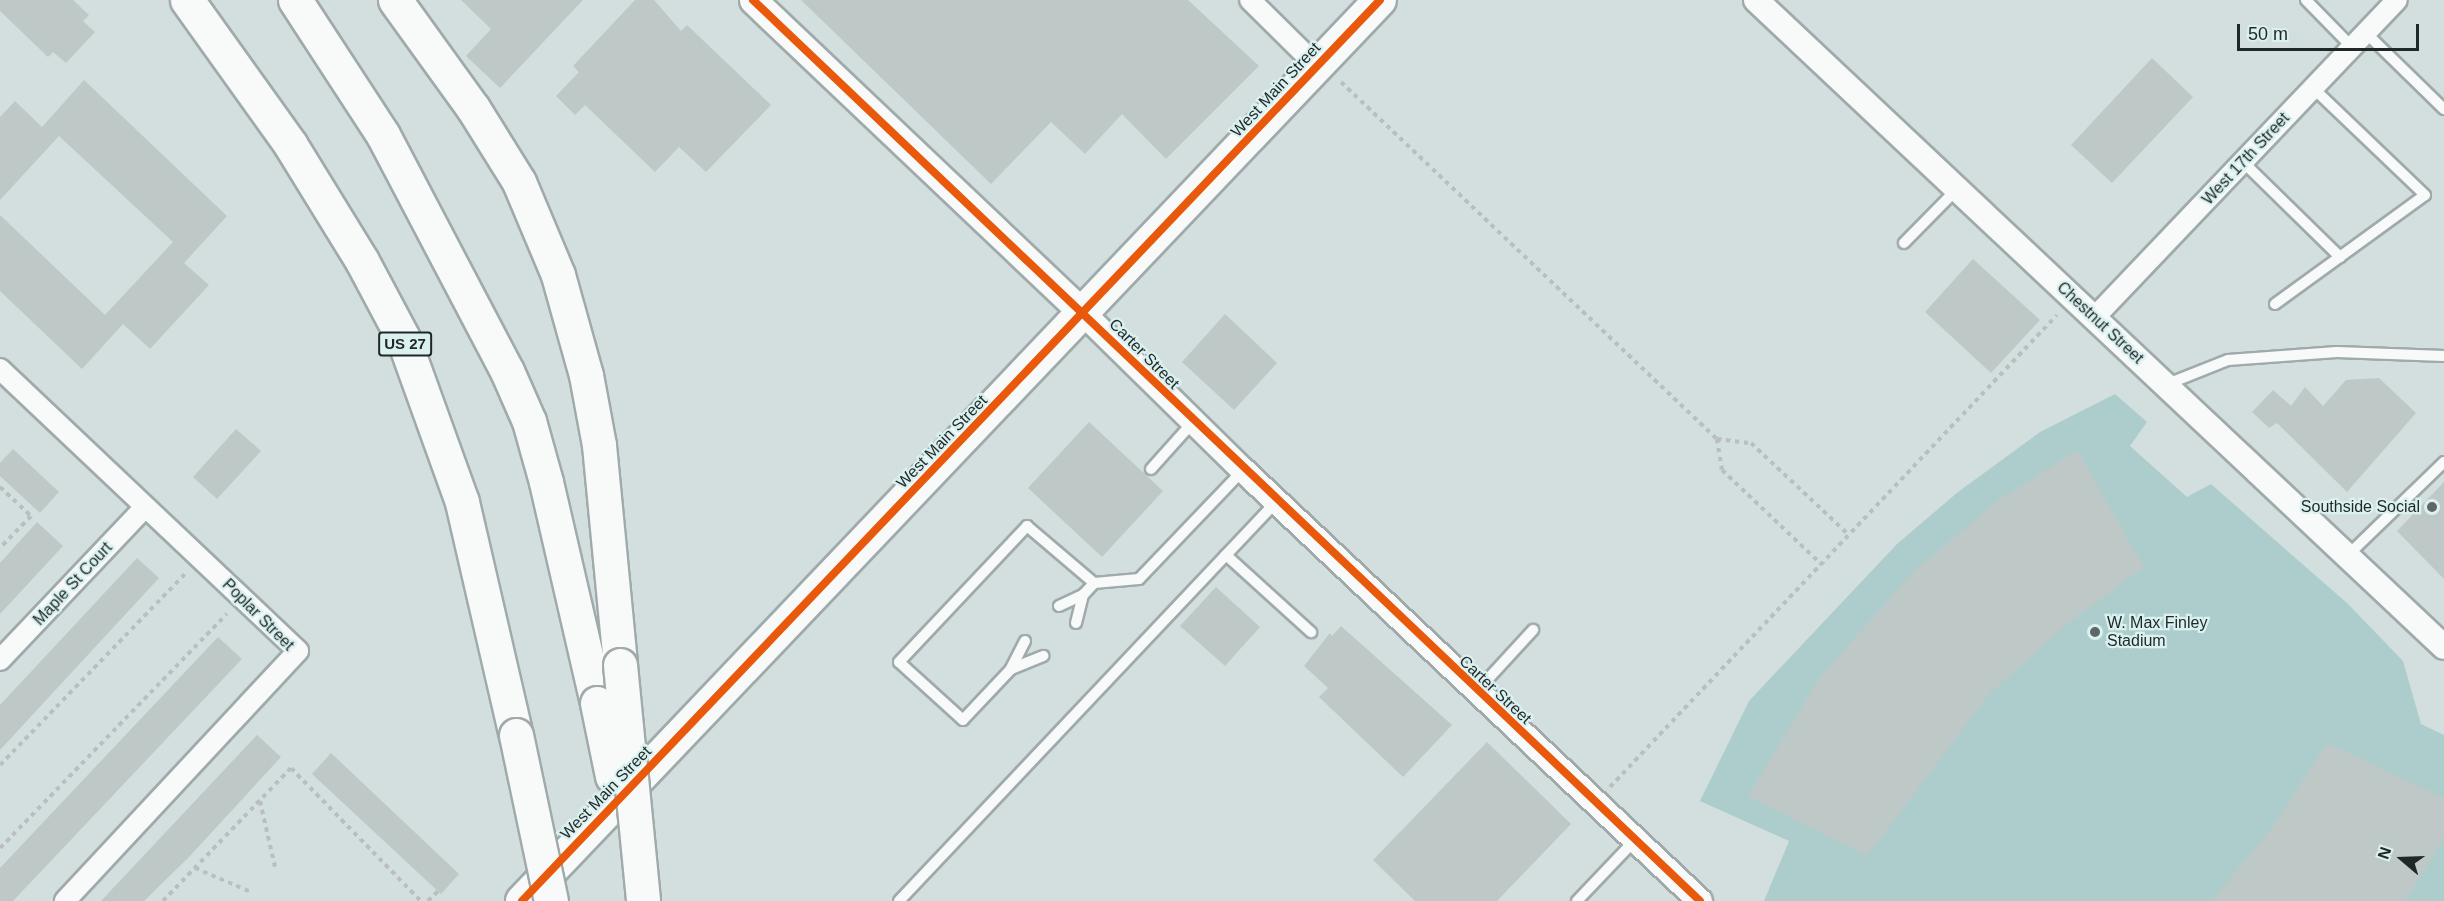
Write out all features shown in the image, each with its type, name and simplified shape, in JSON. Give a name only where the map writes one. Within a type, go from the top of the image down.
[{"type":"highway","name":"US 27","points":[[187,0],[290,144],[362,261],[403,338],[462,502],[516,735],[550,901]]},
{"type":"highway","points":[[295,0],[383,135],[511,381],[529,421],[546,482],[597,703],[638,901]]},
{"type":"highway","points":[[394,0],[473,108],[519,182],[558,275],[585,375],[599,445],[643,901]]},
{"type":"main road","name":"Carter Street","points":[[753,0],[1084,314]]},
{"type":"main road","name":"West Main Street","points":[[522,901],[1084,314],[1380,0]]},
{"type":"street","points":[[1250,0],[1319,64]]},
{"type":"street","name":"West 17th Street","points":[[2094,318],[2397,0]]},
{"type":"street","name":"Chestnut Street","points":[[1762,2],[1957,189],[2444,647]]},
{"type":"street","name":"Carter Street","points":[[1084,314],[1243,471],[1700,901]]},
{"type":"street","name":"Poplar Street","points":[[0,369],[298,651],[65,901]]},
{"type":"street","name":"Maple St Court","points":[[0,660],[145,507]]},
{"type":"lane","points":[[2306,0],[2352,47]]},
{"type":"lane","points":[[2366,33],[2444,109]]},
{"type":"lane","points":[[2275,304],[2425,195],[2313,88]]},
{"type":"lane","points":[[2243,162],[2340,257]]},
{"type":"lane","points":[[1904,243],[1957,189]]},
{"type":"lane","points":[[2165,385],[2228,360],[2337,352],[2444,356]]},
{"type":"lane","points":[[1151,469],[1193,422]]},
{"type":"lane","points":[[2348,556],[2444,462]]},
{"type":"lane","points":[[1059,606],[1083,595],[1094,583],[1139,579],[1243,471]]},
{"type":"lane","points":[[899,901],[1276,502]]},
{"type":"lane","points":[[1025,641],[1011,669],[963,720],[899,662],[1027,526],[1094,583]]},
{"type":"lane","points":[[1226,555],[1311,632]]},
{"type":"lane","points":[[1076,622],[1083,595]]},
{"type":"lane","points":[[1477,691],[1533,630]]},
{"type":"lane","points":[[1011,669],[1043,656]]},
{"type":"lane","points":[[1577,901],[1635,840]]},
{"type":"path","points":[[1319,64],[1717,440],[1722,470],[1821,564]]},
{"type":"path","points":[[1595,802],[2073,298]]},
{"type":"path","points":[[1717,440],[1751,443],[1849,535]]},
{"type":"path","points":[[0,487],[31,516],[0,548]]},
{"type":"path","points":[[0,765],[200,559]]},
{"type":"path","points":[[0,848],[242,598]]},
{"type":"path","points":[[163,901],[291,768],[421,901]]},
{"type":"path","points":[[260,800],[274,867]]},
{"type":"path","points":[[195,868],[251,892]]},
{"type":"path","points":[[428,901],[438,891]]},
{"type":"shaded area","name":"W. Max Finley Stadium","points":[[2115,394],[2147,422],[2130,446],[2187,497],[2211,484],[2347,603],[2403,661],[2421,724],[2444,735],[2444,901],[1764,901],[1789,841],[1700,801],[1749,701],[1897,544],[1958,492],[2040,432]]},
{"type":"building","points":[[0,0],[73,0],[89,15],[83,21],[95,32],[66,63],[53,52],[48,57],[0,11]]},
{"type":"building","points":[[461,0],[583,0],[500,88],[466,56],[491,29]]},
{"type":"building","points":[[635,0],[654,0],[681,31],[687,25],[771,105],[706,172],[679,147],[655,172],[585,105],[575,115],[556,96],[579,72],[573,66]]},
{"type":"building","points":[[801,0],[1188,0],[1259,66],[1166,159],[1122,114],[1085,154],[1051,122],[991,184]]},
{"type":"building","points":[[2152,58],[2193,97],[2112,183],[2071,145]]},
{"type":"building","points":[[84,80],[227,216],[184,263],[209,285],[150,349],[123,324],[82,369],[0,291],[0,215],[105,315],[173,242],[59,136],[0,200],[0,117],[15,101],[42,127]]},
{"type":"building","points":[[1973,259],[2040,320],[1991,373],[1925,312]]},
{"type":"building","points":[[1225,314],[1277,363],[1234,410],[1182,362]]},
{"type":"building","points":[[2379,378],[2416,413],[2347,492],[2277,423],[2269,428],[2252,412],[2273,390],[2291,406],[2305,387],[2323,406],[2346,380]]},
{"type":"building","points":[[1089,422],[1163,491],[1102,557],[1028,488]]},
{"type":"building","points":[[236,429],[261,451],[217,499],[193,477]]},
{"type":"building","points":[[13,449],[59,492],[40,513],[0,476],[0,463]]},
{"type":"building","points":[[2077,450],[2144,567],[2067,624],[1990,693],[1867,856],[1748,796],[1820,677],[1913,572],[1996,502]]},
{"type":"building","name":"Southside Social","points":[[2444,482],[2444,579],[2397,531]]},
{"type":"building","points":[[37,522],[63,546],[0,614],[0,563]]},
{"type":"building","points":[[137,558],[159,578],[0,750],[0,705]]},
{"type":"building","points":[[1216,587],[1260,627],[1225,666],[1180,626]]},
{"type":"building","points":[[1341,626],[1452,725],[1403,777],[1319,697],[1328,688],[1304,666],[1330,633],[1332,636]]},
{"type":"building","points":[[218,637],[242,659],[13,901],[0,901],[0,868]]},
{"type":"building","points":[[257,735],[281,757],[189,857],[144,901],[101,901]]},
{"type":"building","points":[[1487,742],[1571,824],[1497,901],[1415,901],[1373,860]]},
{"type":"building","points":[[2327,743],[2444,798],[2444,839],[2405,901],[2212,901],[2273,826]]},
{"type":"building","points":[[331,753],[459,874],[441,894],[312,774]]},
{"type":"cycle path","points":[[753,0],[1700,901]]},
{"type":"cycle path","points":[[522,901],[1380,0]]},
{"type":"place","name":"Southside Social","points":[[2432,507]]},
{"type":"place","name":"W. Max Finley Stadium","points":[[2095,632]]}]
